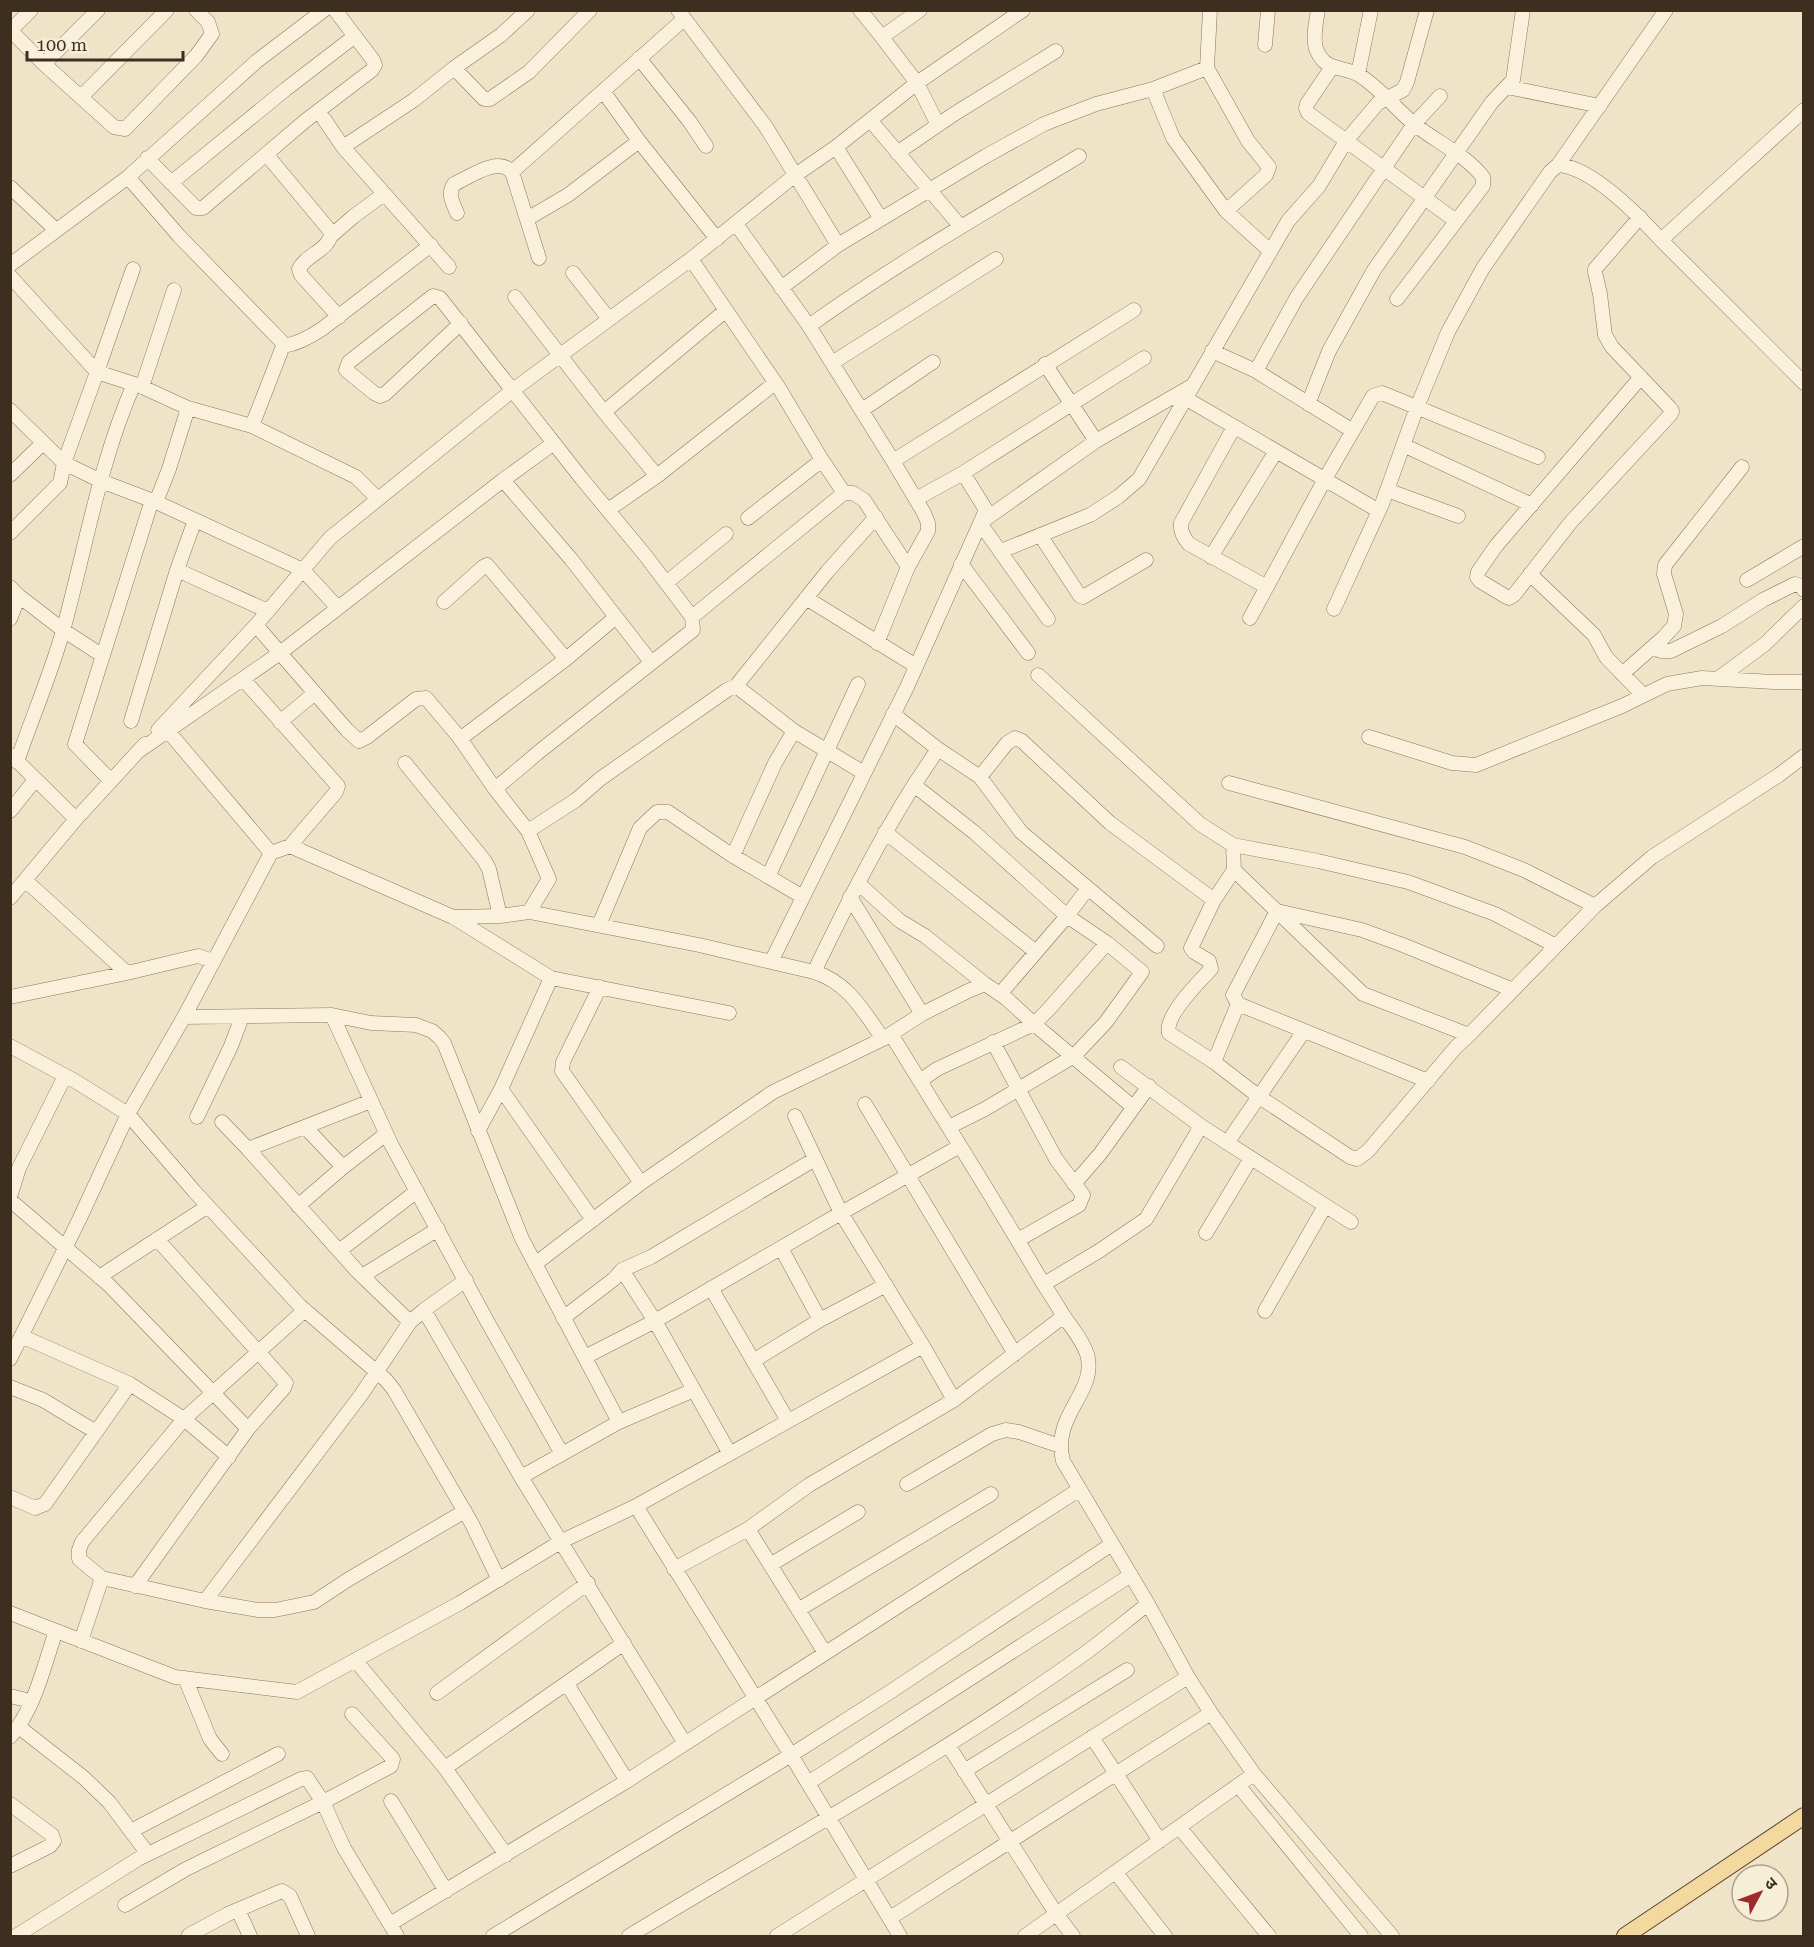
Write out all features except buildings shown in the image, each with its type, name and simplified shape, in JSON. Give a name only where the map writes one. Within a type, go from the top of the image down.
[{"type":"main road","points":[[1625,1936],[1803,1816]]},
{"type":"street","points":[[31,10],[11,30],[44,64],[114,127],[125,129],[196,56],[212,34],[208,22],[196,10]]},
{"type":"street","points":[[44,64],[98,10]]},
{"type":"street","points":[[81,97],[166,10]]},
{"type":"street","points":[[10,265],[128,177],[257,61],[324,10]]},
{"type":"street","points":[[147,158],[196,208],[203,208],[304,121],[372,70],[375,65],[373,60],[334,10]]},
{"type":"street","points":[[343,147],[414,100],[501,35],[528,10]]},
{"type":"street","points":[[454,68],[484,99],[490,99],[529,72],[590,10]]},
{"type":"street","points":[[860,10],[917,83],[938,125]]},
{"type":"street","points":[[10,898],[76,819],[256,625],[330,538],[513,390],[691,259],[794,176],[836,147],[917,83],[1023,10]]},
{"type":"street","points":[[1210,10],[1208,68],[1248,141],[1269,167],[1266,175],[1226,211]]},
{"type":"street","points":[[1265,45],[1268,10]]},
{"type":"street","points":[[1318,10],[1316,50],[1322,58],[1332,68],[1358,74],[1387,97],[1414,124],[1456,152],[1482,174],[1484,180],[1483,186],[1397,299]]},
{"type":"street","points":[[1358,74],[1371,10]]},
{"type":"street","points":[[1001,551],[1090,514],[1118,497],[1139,479],[1288,221],[1319,186],[1346,141],[1378,103],[1403,90],[1427,10]]},
{"type":"street","points":[[1308,404],[1329,351],[1374,270],[1492,102],[1513,80],[1523,10]]},
{"type":"street","points":[[1334,609],[1379,511],[1417,407],[1448,332],[1483,268],[1666,10]]},
{"type":"street","points":[[882,37],[920,11]]},
{"type":"street","points":[[512,172],[639,58],[681,15],[766,127],[838,245]]},
{"type":"street","points":[[171,183],[355,36]]},
{"type":"street","points":[[897,153],[1056,51]]},
{"type":"street","points":[[639,58],[706,146]]},
{"type":"street","points":[[782,288],[838,245],[1044,124],[1096,104],[1153,90],[1208,68]]},
{"type":"street","points":[[1332,68],[1306,108],[1308,113],[1456,221]]},
{"type":"street","points":[[1508,87],[1599,106]]},
{"type":"street","points":[[1153,90],[1173,138],[1226,211],[1270,251]]},
{"type":"street","points":[[603,91],[639,141],[717,239]]},
{"type":"street","points":[[1256,371],[1297,297],[1414,124],[1440,96]]},
{"type":"street","points":[[1661,240],[1803,110]]},
{"type":"street","points":[[324,119],[343,147],[449,267]]},
{"type":"street","points":[[870,120],[961,227]]},
{"type":"street","points":[[527,219],[568,195],[639,141]]},
{"type":"street","points":[[836,147],[881,219]]},
{"type":"street","points":[[266,154],[329,228],[331,236]]},
{"type":"street","points":[[809,326],[841,303],[961,227],[1079,156]]},
{"type":"street","points":[[457,213],[450,196],[450,190],[454,184],[495,165],[505,166],[512,172],[539,258]]},
{"type":"street","points":[[1558,165],[1566,165],[1600,184],[1640,217],[1803,383]]},
{"type":"street","points":[[128,177],[179,236],[278,337],[283,346]]},
{"type":"street","points":[[10,187],[56,230]]},
{"type":"street","points":[[339,317],[299,269],[301,264],[328,243],[331,236],[384,194]]},
{"type":"street","points":[[1640,217],[1595,269],[1595,272],[1605,335],[1612,347],[1641,377],[1672,411],[1671,414],[1571,522],[1514,595],[1509,598],[1480,581],[1477,577],[1478,572],[1496,546],[1641,377]]},
{"type":"street","points":[[736,224],[809,326],[893,461],[928,523],[928,531],[908,567],[877,643]]},
{"type":"street","points":[[283,346],[308,338],[339,317],[431,245]]},
{"type":"street","points":[[691,259],[775,383],[844,493]]},
{"type":"street","points":[[832,363],[996,260]]},
{"type":"street","points":[[10,533],[60,483],[64,464],[133,269]]},
{"type":"street","points":[[573,273],[609,319]]},
{"type":"street","points":[[10,276],[97,372],[138,386],[188,408],[252,426],[356,477],[378,499]]},
{"type":"street","points":[[76,819],[14,758],[63,630],[116,431],[138,386],[174,290]]},
{"type":"street","points":[[461,323],[386,394],[380,396],[374,393],[346,370],[349,362],[433,296],[440,297],[461,323],[554,443],[692,617],[693,630],[495,789]]},
{"type":"street","points":[[515,297],[657,476]]},
{"type":"street","points":[[604,412],[725,310]]},
{"type":"street","points":[[893,461],[1134,310]]},
{"type":"street","points":[[252,426],[283,346]]},
{"type":"street","points":[[1212,351],[1256,371],[1353,432]]},
{"type":"street","points":[[916,500],[963,473],[1144,358]]},
{"type":"street","points":[[862,410],[933,362]]},
{"type":"street","points":[[1045,364],[1096,441]]},
{"type":"street","points":[[608,510],[657,476],[775,383]]},
{"type":"street","points":[[1188,392],[1234,427],[1379,511]]},
{"type":"street","points":[[980,523],[1096,441],[1188,392]]},
{"type":"street","points":[[1250,618],[1373,396],[1382,393],[1538,457]]},
{"type":"street","points":[[111,781],[75,744],[154,501],[169,469],[188,408]]},
{"type":"street","points":[[10,410],[64,464],[154,501],[303,570],[338,608]]},
{"type":"street","points":[[1234,427],[1181,523],[1182,536],[1189,544],[1267,587]]},
{"type":"street","points":[[12,470],[43,443]]},
{"type":"street","points":[[140,750],[280,653],[554,443]]},
{"type":"street","points":[[1403,445],[1532,505]]},
{"type":"street","points":[[1211,557],[1276,451]]},
{"type":"street","points":[[748,518],[822,460]]},
{"type":"street","points":[[1622,674],[1674,626],[1676,614],[1664,574],[1665,565],[1742,467]]},
{"type":"street","points":[[771,962],[916,666],[986,510],[963,473]]},
{"type":"street","points":[[503,480],[571,559],[651,662]]},
{"type":"street","points":[[1387,490],[1458,516]]},
{"type":"street","points":[[692,617],[844,493],[858,495],[876,517],[908,567]]},
{"type":"street","points":[[528,831],[576,800],[600,780],[727,690],[736,686],[827,572],[876,517]]},
{"type":"street","points":[[131,721],[177,570],[195,520]]},
{"type":"street","points":[[980,523],[1048,619]]},
{"type":"street","points":[[666,583],[726,534]]},
{"type":"street","points":[[1040,535],[1080,596],[1083,597],[1146,560]]},
{"type":"street","points":[[1747,580],[1803,546]]},
{"type":"street","points":[[961,564],[1028,653]]},
{"type":"street","points":[[444,602],[483,567],[487,566],[566,659]]},
{"type":"street","points":[[177,570],[268,610]]},
{"type":"street","points":[[1530,574],[1594,635],[1606,657],[1643,695]]},
{"type":"street","points":[[1653,647],[1661,651],[1671,651],[1722,626],[1763,600],[1795,584],[1801,586],[1803,590]]},
{"type":"street","points":[[10,619],[15,592],[63,630],[103,656]]},
{"type":"street","points":[[806,598],[916,666]]},
{"type":"street","points":[[1719,678],[1765,644],[1803,606]]},
{"type":"street","points":[[460,739],[566,659],[616,617]]},
{"type":"street","points":[[256,625],[359,741],[368,738],[416,699],[423,697],[429,700],[528,831],[549,879],[529,912]]},
{"type":"street","points":[[1038,675],[1200,824],[1233,845],[1318,861],[1408,882],[1495,914],[1556,946]]},
{"type":"street","points":[[1369,737],[1452,763],[1476,765],[1622,706],[1667,684],[1702,678],[1803,682]]},
{"type":"street","points":[[10,1359],[128,1114],[271,853],[290,846],[336,792],[338,786],[243,679]]},
{"type":"street","points":[[768,877],[858,684]]},
{"type":"street","points":[[736,686],[794,731],[864,773]]},
{"type":"street","points":[[280,722],[315,693]]},
{"type":"street","points":[[893,714],[938,749],[980,777],[1021,832],[1157,946]]},
{"type":"street","points":[[168,731],[271,853]]},
{"type":"street","points":[[733,856],[774,763],[794,731]]},
{"type":"street","points":[[980,777],[1007,743],[1015,738],[1022,741],[1110,823],[1214,900]]},
{"type":"street","points":[[814,972],[850,897],[885,832],[938,749]]},
{"type":"street","points":[[1233,845],[1234,870],[1214,900],[1191,948],[1209,961],[1210,969],[1173,1015],[1168,1030],[1171,1035],[1214,1062],[1258,1096],[1350,1157],[1357,1159],[1368,1150],[1456,1047],[1594,906],[1652,857],[1779,776],[1803,756]]},
{"type":"street","points":[[405,763],[484,860],[489,869],[500,915]]},
{"type":"street","points":[[10,811],[36,780]]},
{"type":"street","points":[[1229,783],[1464,847],[1524,870],[1594,906]]},
{"type":"street","points":[[914,785],[975,833],[1067,916],[1107,943],[1142,973],[1106,1022],[1074,1056],[985,1109],[949,1127]]},
{"type":"street","points":[[599,926],[640,828],[657,812],[668,812],[733,856],[803,897]]},
{"type":"street","points":[[885,832],[1036,952]]},
{"type":"street","points":[[290,846],[453,917],[551,978],[729,1013]]},
{"type":"street","points":[[1234,870],[1363,994],[1469,1035]]},
{"type":"street","points":[[25,880],[127,974]]},
{"type":"street","points":[[859,884],[900,921],[925,936],[1000,994],[1133,1107]]},
{"type":"street","points":[[1000,994],[1088,888]]},
{"type":"street","points":[[850,897],[922,1014]]},
{"type":"street","points":[[1277,911],[1362,930],[1513,990]]},
{"type":"street","points":[[1277,911],[1233,995],[1238,1004],[1428,1081]]},
{"type":"street","points":[[453,917],[529,912],[699,945],[814,972],[826,976],[849,992],[887,1036],[920,1081],[1044,1284],[1082,1341],[1087,1354],[1089,1370],[1085,1383],[1062,1426],[1060,1446],[1063,1461],[1211,1713],[1254,1774],[1392,1936]]},
{"type":"street","points":[[920,1081],[937,1069],[1034,1024],[1107,943]]},
{"type":"street","points":[[10,997],[127,974],[198,956],[213,961]]},
{"type":"street","points":[[478,1131],[501,1089],[551,978]]},
{"type":"street","points":[[535,1264],[641,1183],[773,1092],[887,1036],[922,1014],[985,984]]},
{"type":"street","points":[[600,987],[562,1062],[562,1071],[641,1183]]},
{"type":"street","points":[[1214,1062],[1238,1004]]},
{"type":"street","points":[[183,1017],[332,1015],[371,1023],[416,1025],[432,1031],[444,1043],[522,1239],[619,1422]]},
{"type":"street","points":[[332,1015],[386,1134],[562,1454]]},
{"type":"street","points":[[197,1117],[231,1046],[242,1017]]},
{"type":"street","points":[[1227,1143],[1304,1031]]},
{"type":"street","points":[[993,1042],[1056,1160],[1083,1195],[1079,1205],[1018,1240]]},
{"type":"street","points":[[10,1046],[128,1114],[208,1206],[305,1310],[377,1372],[394,1390],[465,1511],[499,1580]]},
{"type":"street","points":[[1121,1067],[1201,1126],[1351,1222]]},
{"type":"street","points":[[65,1076],[15,1164],[10,1199],[99,1276],[248,1429]]},
{"type":"street","points":[[1074,1184],[1100,1154],[1149,1086]]},
{"type":"street","points":[[501,1089],[592,1220]]},
{"type":"street","points":[[248,1149],[371,1101]]},
{"type":"street","points":[[865,1104],[1015,1354]]},
{"type":"street","points":[[795,1116],[841,1213],[954,1400]]},
{"type":"street","points":[[222,1122],[339,1251],[410,1322]]},
{"type":"street","points":[[1044,1284],[1146,1219],[1201,1126]]},
{"type":"street","points":[[305,1127],[343,1167]]},
{"type":"street","points":[[298,1206],[386,1134]]},
{"type":"street","points":[[585,1357],[655,1321],[960,1146]]},
{"type":"street","points":[[1206,1233],[1251,1158]]},
{"type":"street","points":[[563,1318],[614,1279],[622,1270],[651,1257],[815,1160]]},
{"type":"street","points":[[339,1251],[417,1191]]},
{"type":"street","points":[[99,1276],[208,1206]]},
{"type":"street","points":[[1265,1311],[1325,1206]]},
{"type":"street","points":[[363,1276],[438,1229]]},
{"type":"street","points":[[135,1586],[248,1429],[286,1383],[157,1239]]},
{"type":"street","points":[[781,1248],[820,1320]]},
{"type":"street","points":[[622,1270],[655,1321],[730,1454]]},
{"type":"street","points":[[205,1601],[377,1372],[410,1322],[466,1280]]},
{"type":"street","points":[[753,1360],[820,1320],[886,1286]]},
{"type":"street","points":[[711,1288],[788,1421]]},
{"type":"street","points":[[305,1310],[184,1419],[82,1542],[79,1559],[102,1578],[205,1601],[258,1610],[275,1610],[314,1602],[465,1511]]},
{"type":"street","points":[[424,1310],[521,1477],[684,1742]]},
{"type":"street","points":[[674,1569],[748,1529],[808,1485],[954,1400],[1064,1316]]},
{"type":"street","points":[[21,1336],[130,1384],[184,1419],[229,1457]]},
{"type":"street","points":[[10,1613],[175,1677],[297,1692],[460,1603],[562,1541],[636,1506],[923,1346]]},
{"type":"street","points":[[10,1497],[35,1508],[45,1504],[130,1384]]},
{"type":"street","points":[[10,1387],[43,1400],[96,1432]]},
{"type":"street","points":[[521,1477],[619,1422],[694,1390]]},
{"type":"street","points":[[907,1484],[992,1434],[1006,1430],[1060,1446]]},
{"type":"street","points":[[390,1924],[627,1781],[684,1742],[755,1699],[1080,1489]]},
{"type":"street","points":[[798,1610],[991,1494]]},
{"type":"street","points":[[636,1506],[868,1880],[900,1936]]},
{"type":"street","points":[[770,1565],[858,1512]]},
{"type":"street","points":[[748,1529],[825,1653]]},
{"type":"street","points":[[493,1936],[791,1755],[1112,1544]]},
{"type":"street","points":[[808,1783],[1131,1575]]},
{"type":"street","points":[[81,1641],[102,1578]]},
{"type":"street","points":[[437,1693],[588,1583]]},
{"type":"street","points":[[629,1936],[948,1745],[1085,1653],[1148,1604]]},
{"type":"street","points":[[56,1631],[31,1701],[15,1732],[84,1778],[109,1802],[148,1854]]},
{"type":"street","points":[[445,1768],[624,1643]]},
{"type":"street","points":[[355,1660],[445,1768],[506,1855]]},
{"type":"street","points":[[964,1771],[1127,1670]]},
{"type":"street","points":[[777,1936],[1188,1677]]},
{"type":"street","points":[[185,1678],[210,1739],[222,1754]]},
{"type":"street","points":[[567,1684],[627,1781]]},
{"type":"street","points":[[10,1696],[31,1701]]},
{"type":"street","points":[[890,1918],[1211,1713]]},
{"type":"street","points":[[125,1905],[186,1869],[391,1766],[393,1760],[352,1714]]},
{"type":"street","points":[[1092,1737],[1160,1841]]},
{"type":"street","points":[[948,1745],[1057,1916],[1073,1936]]},
{"type":"street","points":[[131,1831],[278,1754]]},
{"type":"street","points":[[1025,1936],[1057,1916],[1254,1774]]},
{"type":"street","points":[[16,1936],[148,1854],[304,1778],[310,1780],[323,1802],[344,1848],[397,1936]]},
{"type":"street","points":[[1238,1785],[1361,1936]]},
{"type":"street","points":[[391,1800],[446,1891]]},
{"type":"street","points":[[10,1804],[52,1835],[54,1841],[50,1846],[10,1866]]},
{"type":"street","points":[[1179,1827],[1269,1936]]},
{"type":"street","points":[[1116,1873],[1165,1936]]},
{"type":"street","points":[[189,1935],[279,1891],[290,1896],[308,1936]]},
{"type":"street","points":[[1351,1924],[1369,1909]]},
{"type":"street","points":[[238,1910],[250,1936]]}]
